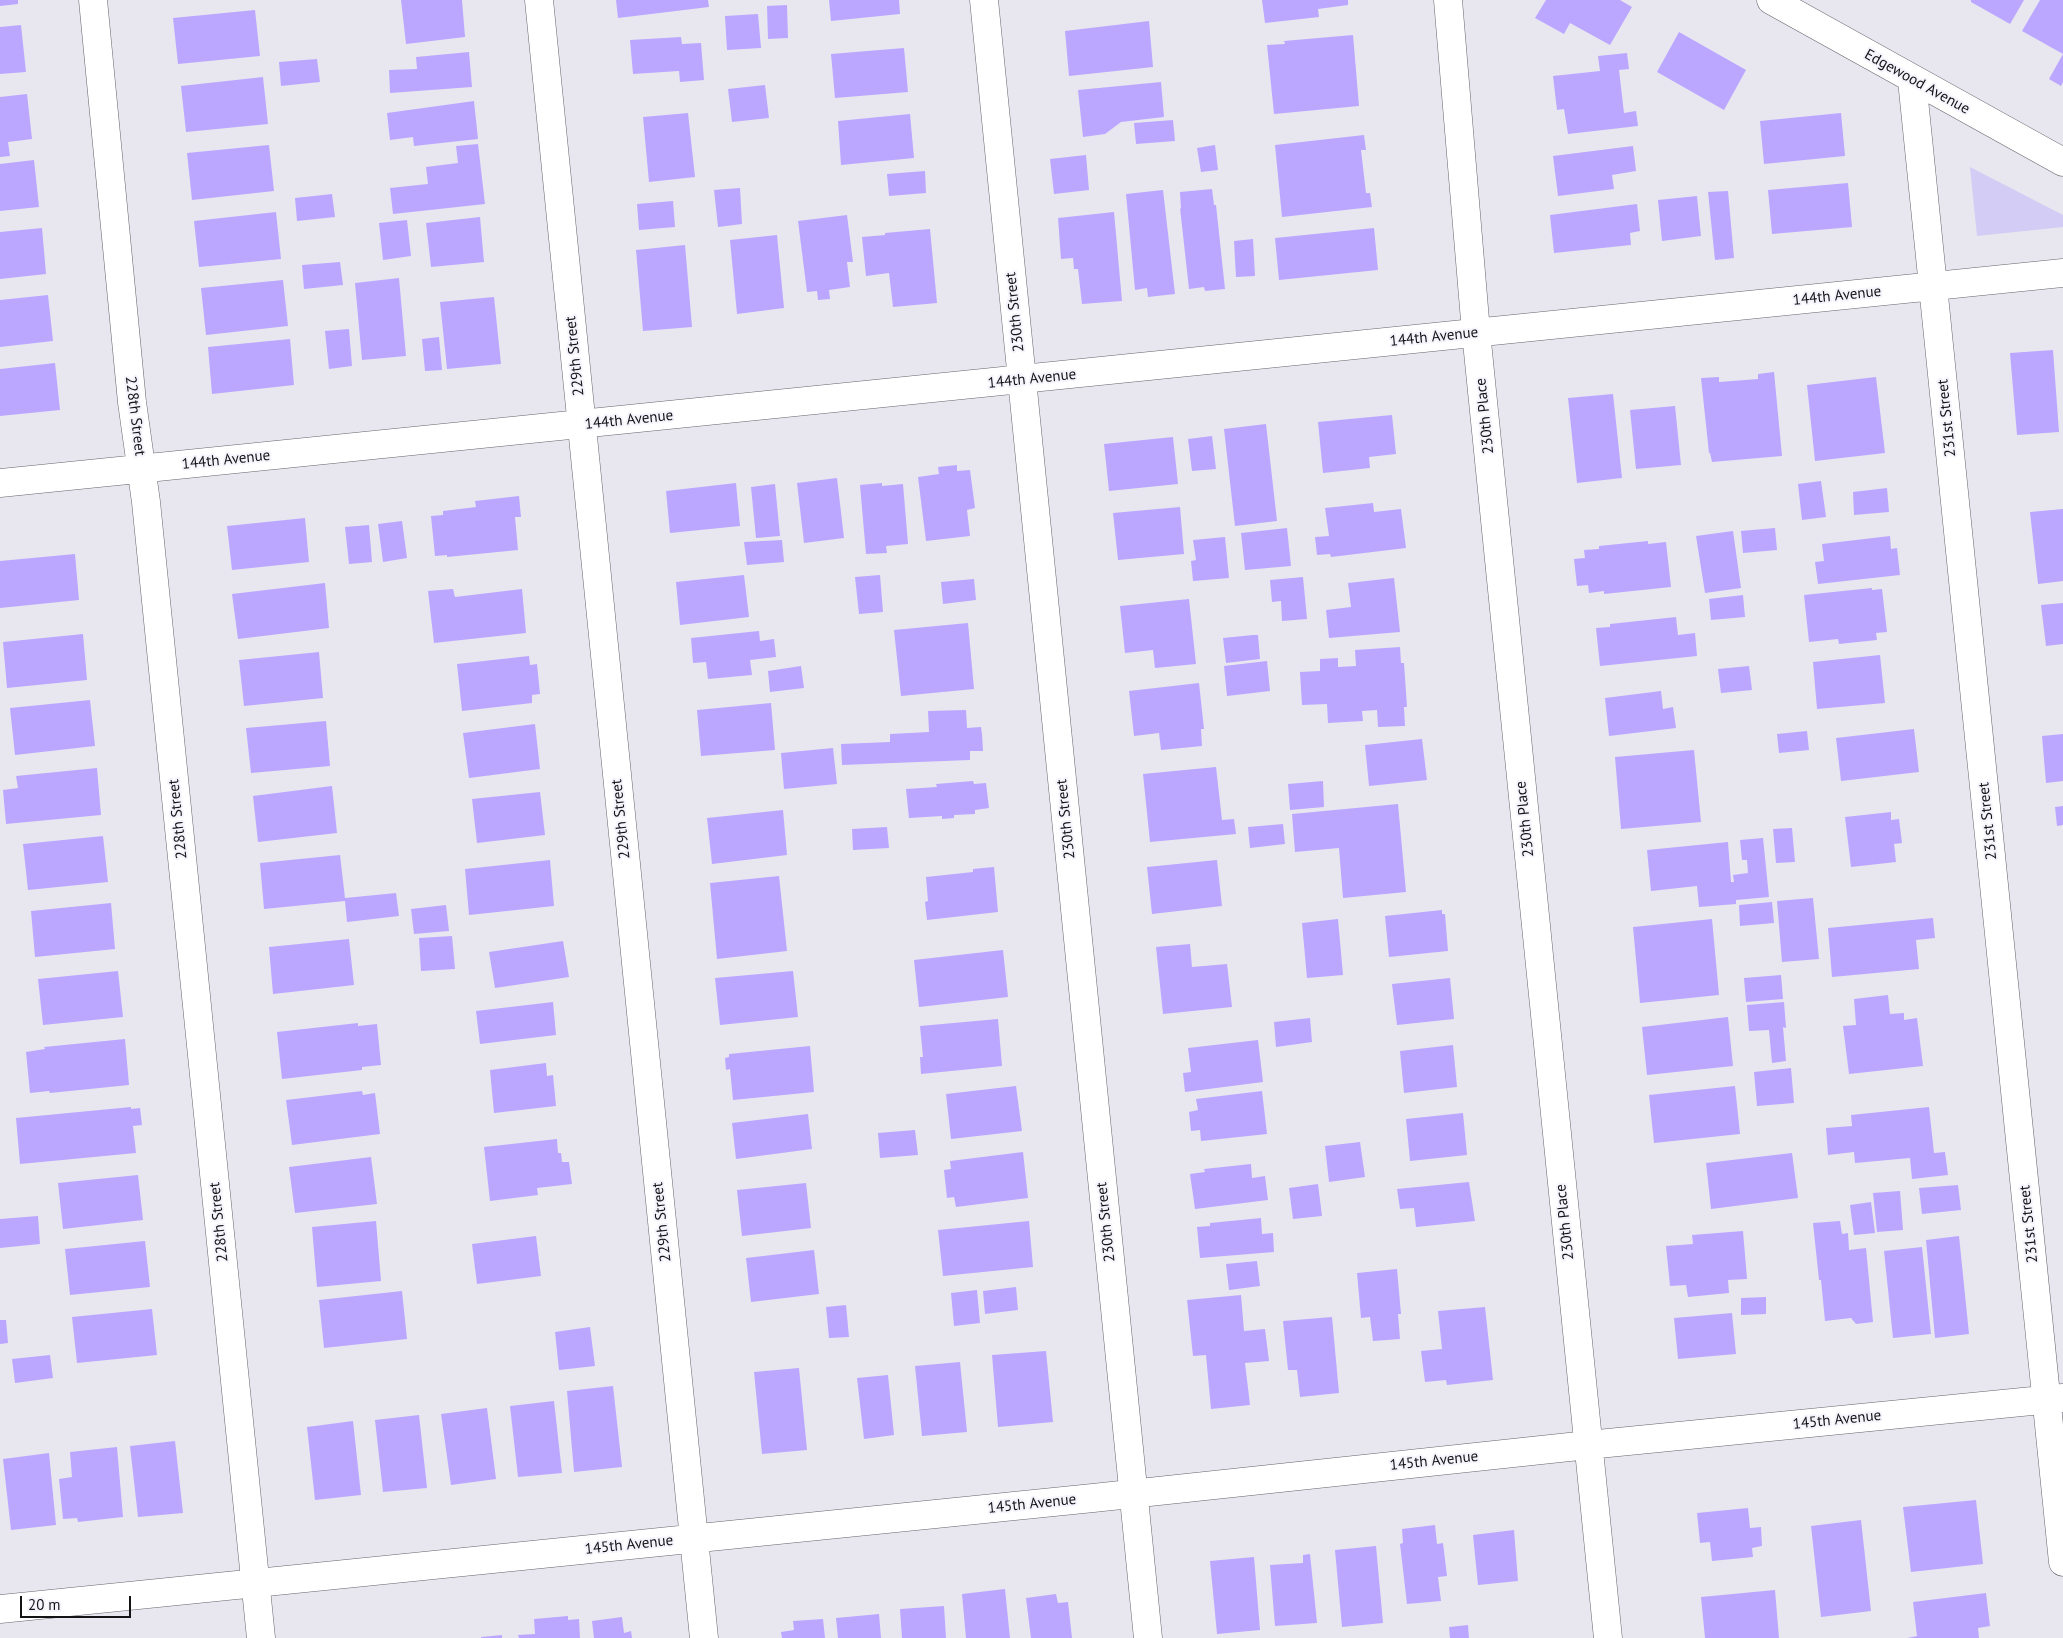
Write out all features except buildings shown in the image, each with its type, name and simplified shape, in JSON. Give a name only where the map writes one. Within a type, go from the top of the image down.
[{"type":"street","name":"228th Street","points":[[93,0],[132,402],[142,469],[261,1638]]},
{"type":"street","name":"229th Street","points":[[539,0],[704,1638]]},
{"type":"street","name":"230th Street","points":[[984,0],[1148,1638]]},
{"type":"street","name":"230th Place","points":[[1448,0],[1476,332],[1608,1638]]},
{"type":"street","name":"Edgewood Avenue","points":[[1771,0],[1912,80],[2063,162]]},
{"type":"street","name":"231st Street","points":[[1912,80],[2055,1399],[2063,1562]]},
{"type":"street","name":"144th Avenue","points":[[0,483],[2063,273]]},
{"type":"street","name":"145th Avenue","points":[[0,1609],[1588,1445],[2055,1399]]},
{"type":"shaded area","points":[[1970,167],[2063,215],[2063,227],[1977,236]]}]
